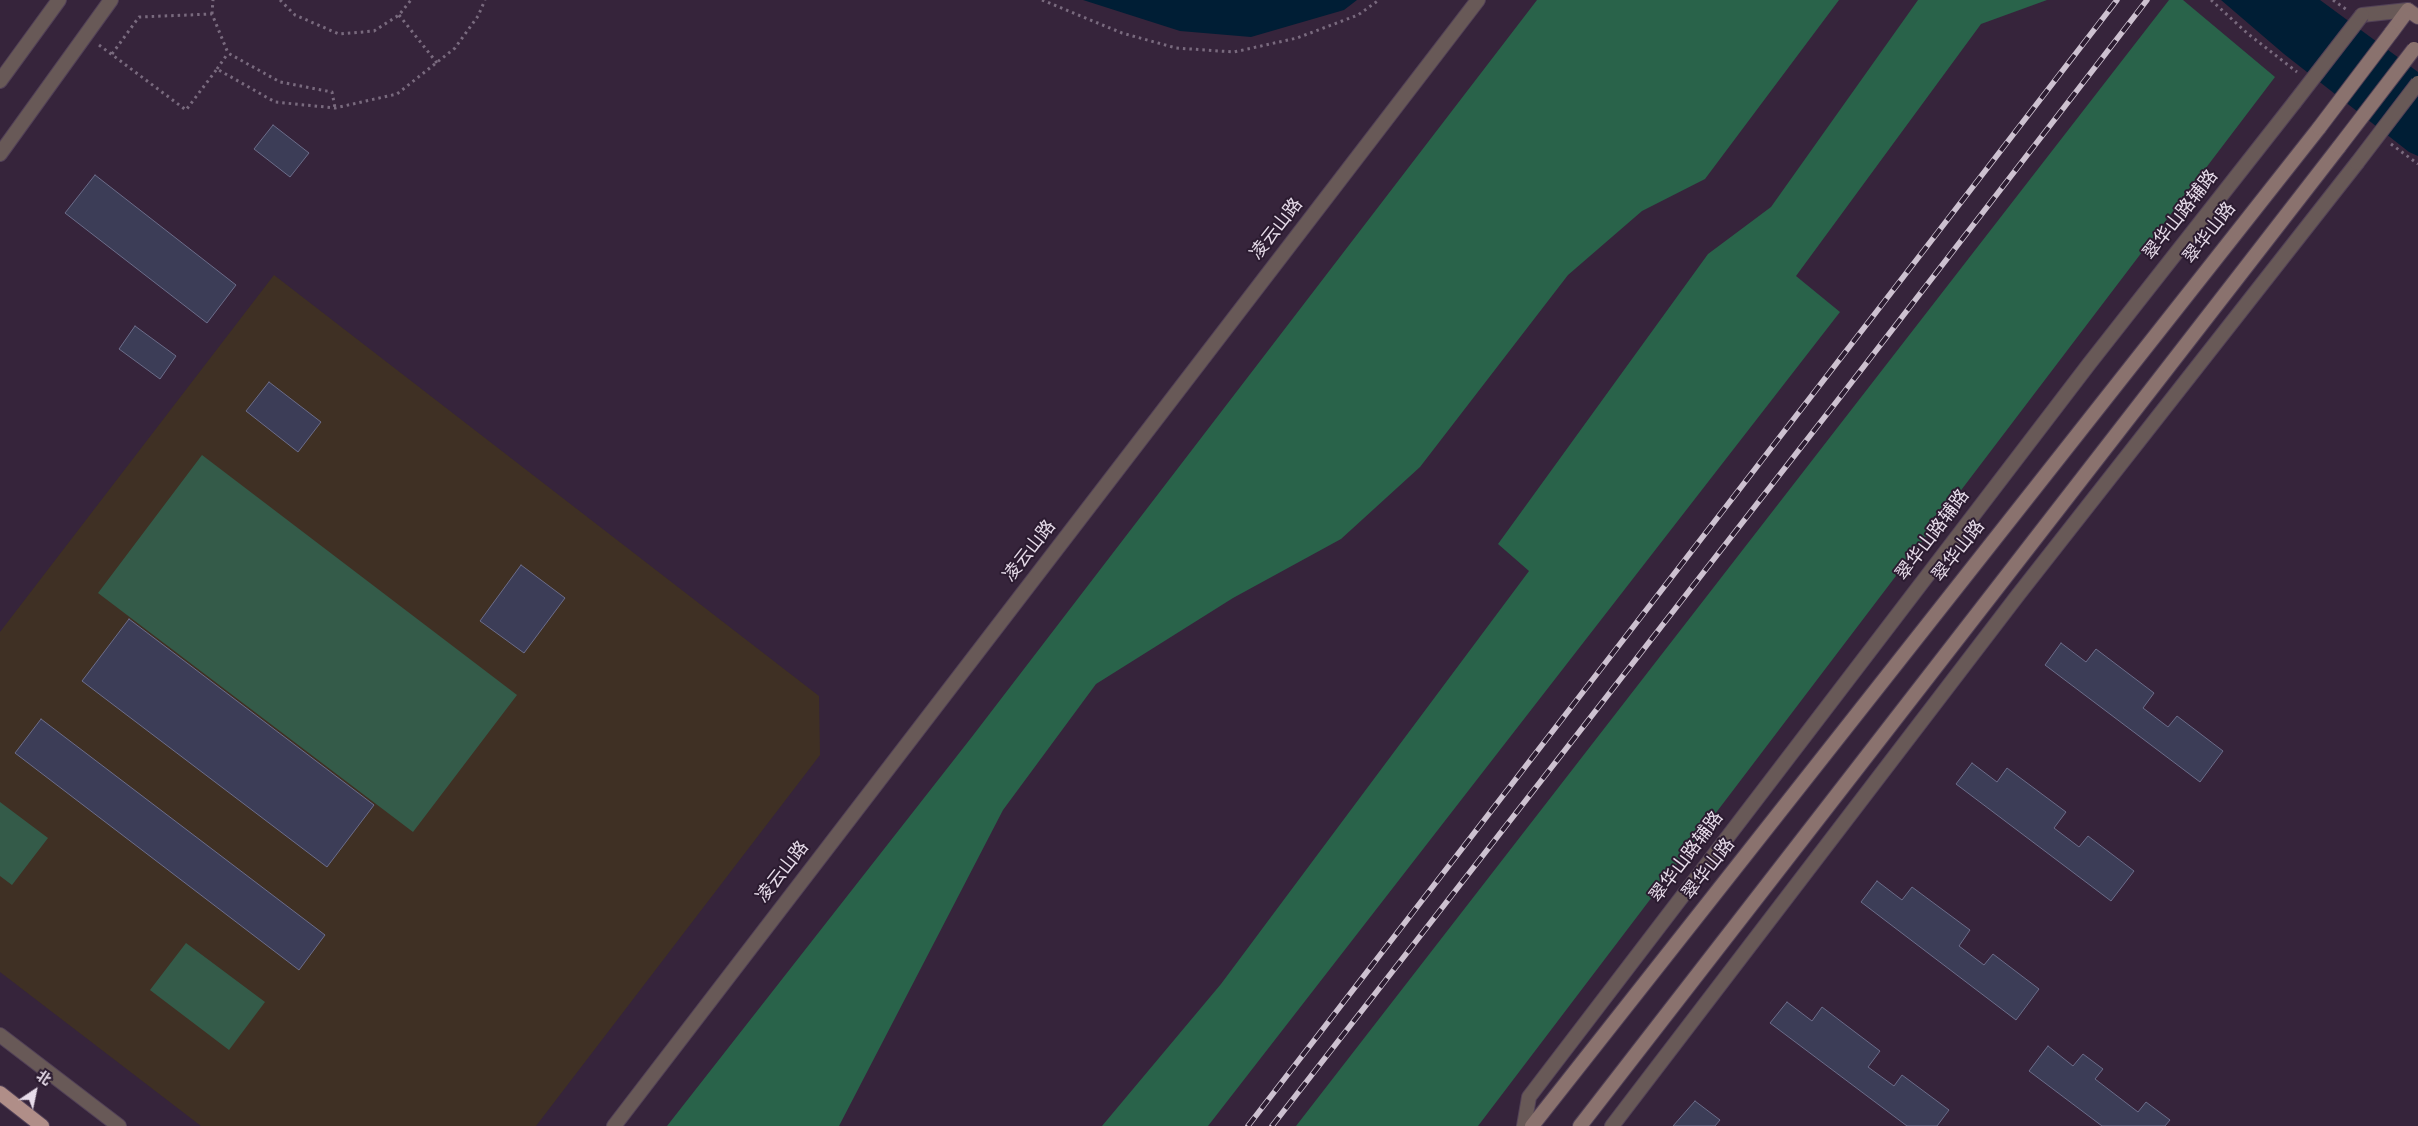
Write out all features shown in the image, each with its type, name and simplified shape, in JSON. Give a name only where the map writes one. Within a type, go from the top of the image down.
[{"type":"highway","points":[[0,1094],[42,1126]]},
{"type":"main road","name":"翠华山路","points":[[1532,1126],[2319,128],[2391,33],[2413,14]]},
{"type":"main road","points":[[1580,1126],[2416,46]]},
{"type":"street","points":[[0,81],[59,0]]},
{"type":"street","points":[[0,154],[111,0]]},
{"type":"street","name":"凌云山路","points":[[614,1126],[1478,0]]},
{"type":"street","name":"翠华山路辅路","points":[[1524,1126],[1529,1097],[2089,364],[2362,15],[2413,14]]},
{"type":"street","points":[[1612,1126],[2018,595],[2418,84]]},
{"type":"street","points":[[0,1035],[119,1126]]},
{"type":"path","points":[[213,0],[212,14],[228,53],[280,82],[332,92],[335,108]]},
{"type":"path","points":[[280,0],[295,15],[339,34],[374,31],[399,15],[411,0]]},
{"type":"path","points":[[217,69],[275,102],[335,108],[397,94],[455,48],[478,16],[485,0]]},
{"type":"path","points":[[1042,0],[1122,33],[1176,48],[1234,52],[1297,38],[1358,15],[1379,0]]},
{"type":"path","points":[[112,54],[139,17],[212,14]]},
{"type":"path","points":[[399,15],[437,63]]},
{"type":"path","points":[[86,35],[186,110],[228,53]]},
{"type":"shaded area","points":[[274,275],[819,696],[820,755],[536,1126],[201,1126],[0,972],[0,632]]},
{"type":"green space","points":[[1537,0],[1839,0],[1705,179],[1642,211],[1568,275],[1420,467],[1341,539],[1233,598],[1096,684],[1003,810],[839,1126],[667,1126],[971,738]]},
{"type":"green space","points":[[1918,0],[2047,0],[1981,24],[1796,276],[1840,312],[1208,1126],[1102,1126],[1221,984],[1529,571],[1498,544],[1708,254],[1771,207]]},
{"type":"green space","points":[[2169,0],[2183,0],[2275,77],[1478,1126],[1296,1126]]},
{"type":"green space","points":[[202,455],[517,695],[413,832],[98,593]]},
{"type":"green space","points":[[0,802],[48,838],[12,885],[0,876]]},
{"type":"green space","points":[[186,943],[265,1002],[229,1050],[150,990]]},
{"type":"water","points":[[1083,0],[1357,0],[1344,10],[1251,37],[1180,31]]},
{"type":"water","points":[[2221,0],[2320,0],[2418,72],[2418,156],[2409,152],[2284,54]]},
{"type":"building","points":[[273,125],[309,153],[290,177],[254,149]]},
{"type":"building","points":[[95,175],[236,285],[207,323],[65,213]]},
{"type":"building","points":[[135,326],[176,356],[160,379],[119,349]]},
{"type":"building","points":[[269,382],[321,422],[298,452],[246,411]]},
{"type":"building","points":[[521,565],[565,598],[524,653],[480,621]]},
{"type":"building","points":[[129,619],[374,805],[327,867],[82,681]]},
{"type":"building","points":[[2061,643],[2086,662],[2096,649],[2154,693],[2143,708],[2168,727],[2177,716],[2223,751],[2200,782],[2045,665]]},
{"type":"building","points":[[41,719],[325,935],[299,970],[15,753]]},
{"type":"building","points":[[1972,763],[1997,782],[2007,768],[2066,812],[2054,828],[2079,847],[2088,836],[2134,871],[2111,901],[1956,784]]},
{"type":"building","points":[[1877,881],[1902,900],[1912,887],[1970,930],[1959,946],[1984,965],[1993,954],[2039,989],[2016,1020],[1861,902]]},
{"type":"building","points":[[1787,1002],[1812,1021],[1822,1007],[1880,1051],[1868,1067],[1894,1086],[1902,1075],[1949,1110],[1937,1126],[1907,1126],[1770,1023]]},
{"type":"building","points":[[2048,1046],[2073,1066],[2083,1054],[2103,1069],[2095,1079],[2138,1112],[2146,1102],[2170,1120],[2165,1126],[2102,1126],[2029,1071]]},
{"type":"building","points":[[1695,1101],[1720,1120],[1715,1126],[1673,1126]]},
{"type":"railway","points":[[1248,1126],[2117,0]]},
{"type":"railway","points":[[1272,1126],[2147,0]]}]
